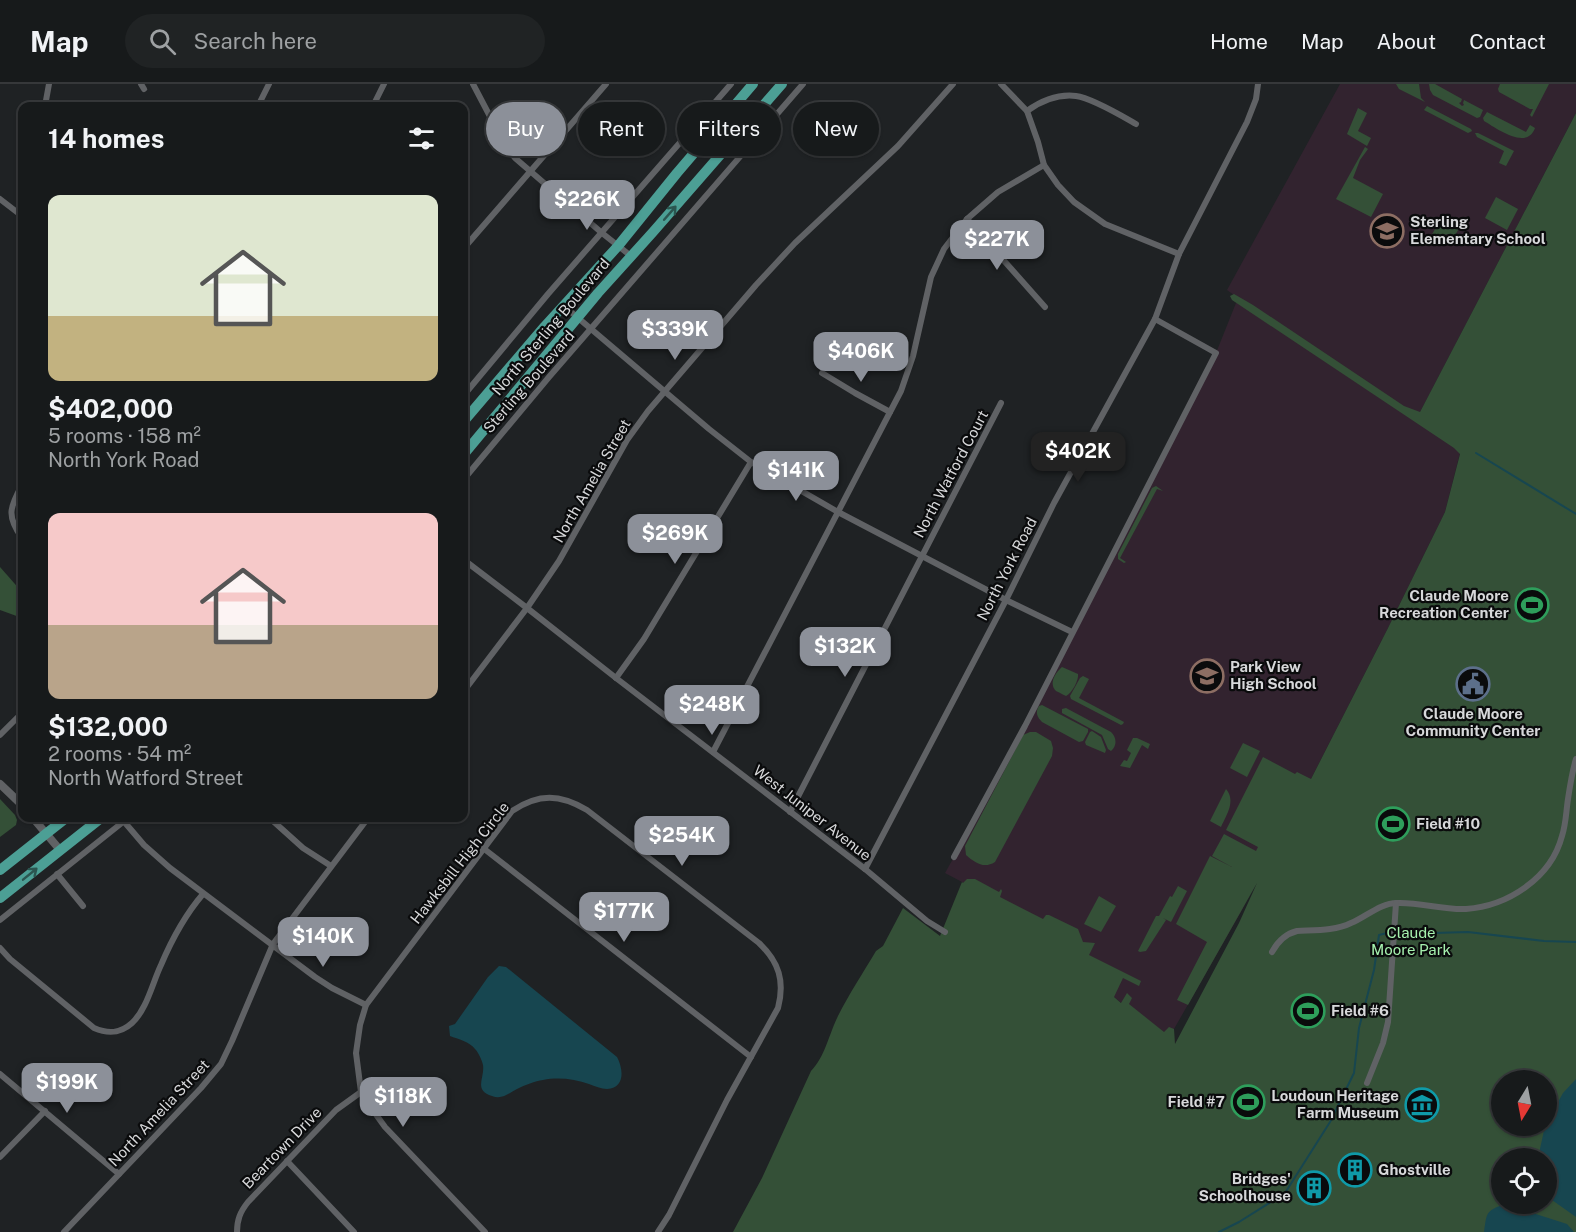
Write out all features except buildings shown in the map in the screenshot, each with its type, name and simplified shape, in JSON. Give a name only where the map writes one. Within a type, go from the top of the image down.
[{"type":"main road","name":"North Sterling Boulevard","points":[[468,416],[618,246],[753,84]]},
{"type":"main road","name":"North Sterling Boulevard","points":[[468,449],[578,317],[782,84]]},
{"type":"main road","points":[[0,870],[61,822]]},
{"type":"main road","points":[[0,898],[96,822]]},
{"type":"street","points":[[46,102],[49,84]]},
{"type":"street","points":[[260,102],[269,84]]},
{"type":"street","points":[[375,102],[384,84]]},
{"type":"street","points":[[468,243],[606,84]]},
{"type":"street","points":[[468,390],[548,294],[731,84]]},
{"type":"street","name":"Sterling Boulevard","points":[[468,474],[549,376],[803,84]]},
{"type":"street","name":"North Amelia Street","points":[[468,686],[527,608],[564,553],[627,440],[664,391],[795,243],[898,146],[953,84]]},
{"type":"street","points":[[1001,84],[1027,111],[1044,165],[1058,185],[1105,224],[1179,254]]},
{"type":"street","name":"North York Road","points":[[865,869],[1006,600],[1053,503],[1155,319],[1179,254],[1247,122],[1256,99],[1258,84]]},
{"type":"street","points":[[476,86],[509,152],[631,256]]},
{"type":"street","points":[[1027,111],[1037,104],[1058,97],[1077,96],[1136,124]]},
{"type":"street","points":[[713,752],[901,391],[913,356],[931,277],[944,249],[967,219],[998,192],[1044,165]]},
{"type":"street","points":[[0,199],[18,213]]},
{"type":"street","points":[[967,219],[1045,307]]},
{"type":"street","points":[[564,306],[751,462],[838,512],[1072,632]]},
{"type":"street","points":[[954,857],[1025,726],[1216,353],[1155,319]]},
{"type":"street","points":[[822,373],[890,412]]},
{"type":"street","name":"North Watford Court","points":[[790,812],[1001,403]]},
{"type":"street","points":[[616,678],[644,639],[751,462]]},
{"type":"street","points":[[18,493],[11,510],[14,526],[18,532]]},
{"type":"street","name":"West Juniper Avenue","points":[[468,563],[865,869],[927,921],[945,932]]},
{"type":"street","points":[[0,735],[18,717]]},
{"type":"street","points":[[1272,952],[1283,938],[1291,933],[1339,928],[1353,923],[1384,905],[1396,903],[1467,909],[1493,903],[1521,891],[1543,870],[1559,847],[1576,759]]},
{"type":"street","points":[[0,784],[18,801]]},
{"type":"street","name":"Hawksbill High Circle","points":[[485,1232],[374,1113],[361,1092],[356,1053],[366,1005],[512,811],[525,802],[542,797],[574,802],[587,810],[759,942],[767,950],[779,971],[781,996],[778,1008],[658,1232]]},
{"type":"street","points":[[39,822],[60,850]]},
{"type":"street","points":[[0,920],[120,822]]},
{"type":"street","points":[[127,822],[158,858],[203,894],[315,977],[366,1005]]},
{"type":"street","points":[[274,822],[303,848],[331,866]]},
{"type":"street","name":"North Amelia Street","points":[[64,1232],[221,1064],[273,944],[365,822]]},
{"type":"street","points":[[483,848],[751,1057]]},
{"type":"street","points":[[57,874],[83,906]]},
{"type":"street","points":[[0,948],[10,959],[94,1029],[104,1033],[114,1033],[133,1023],[143,1008],[174,937],[191,908],[203,894]]},
{"type":"street","points":[[1367,1083],[1383,1043],[1388,1022],[1396,903]]},
{"type":"street","points":[[0,1074],[119,1174]]},
{"type":"street","name":"Beartown Drive","points":[[237,1232],[241,1211],[248,1202],[336,1110],[361,1092]]},
{"type":"street","points":[[0,1156],[45,1111]]},
{"type":"street","points":[[287,1161],[354,1232]]},
{"type":"shaded area","name":"Park View High School","points":[[1340,84],[1576,84],[1576,113],[1417,418],[1461,449],[1445,512],[1311,779],[1280,831],[1242,910],[1174,1029],[1174,1046],[1114,997],[962,882],[945,873],[1216,353],[1238,298],[1227,290]]},
{"type":"green space","points":[[1396,84],[1419,84],[1421,98],[1425,102],[1399,89]]},
{"type":"green space","points":[[1429,84],[1435,84],[1462,99],[1459,103],[1462,106],[1464,100],[1483,110],[1480,117],[1477,118],[1433,95]]},
{"type":"green space","points":[[1500,84],[1549,84],[1532,117],[1530,115],[1533,109],[1499,92]]},
{"type":"green space","points":[[1427,106],[1472,131],[1468,133],[1424,110]]},
{"type":"green space","points":[[1358,108],[1367,113],[1358,131],[1371,138],[1367,146],[1347,134]]},
{"type":"green space","points":[[1487,112],[1526,132],[1530,125],[1535,128],[1531,135],[1525,138],[1511,136],[1484,121],[1483,118]]},
{"type":"green space","name":"Claude Moore Park","points":[[1576,113],[1576,1232],[733,1232],[762,1178],[842,1008],[876,951],[883,946],[903,908],[940,936],[962,882],[967,879],[975,879],[999,892],[1001,889],[1000,897],[1043,919],[1049,915],[1078,929],[1083,942],[1095,943],[1089,955],[1141,981],[1139,986],[1123,978],[1114,997],[1121,1003],[1127,993],[1132,998],[1129,1004],[1164,1032],[1169,1027],[1174,1029],[1175,1044],[1239,923],[1257,883],[1188,1005],[1177,1000],[1207,942],[1176,924],[1210,856],[1232,867],[1212,856],[1224,834],[1256,851],[1258,847],[1226,830],[1263,757],[1295,774],[1297,772],[1311,779],[1445,512],[1460,454],[1232,300],[1230,296],[1234,294],[1253,305],[1404,406],[1420,412]]},
{"type":"green space","points":[[1475,133],[1514,151],[1506,166],[1499,163],[1504,151],[1477,137]]},
{"type":"green space","points":[[1365,147],[1368,149],[1360,160],[1353,178],[1383,194],[1371,217],[1336,199]]},
{"type":"green space","points":[[1496,197],[1518,209],[1507,230],[1485,218]]},
{"type":"green space","points":[[1443,215],[1461,225],[1454,237],[1447,234],[1426,245]]},
{"type":"green space","points":[[1156,486],[1163,491],[1157,489],[1120,558],[1126,562],[1124,563],[1118,559],[1118,554],[1152,488]]},
{"type":"green space","points":[[0,567],[18,587],[18,617],[0,610]]},
{"type":"green space","points":[[1062,667],[1078,674],[1075,686],[1066,696],[1056,691],[1053,685],[1055,675]]},
{"type":"green space","points":[[1083,676],[1089,679],[1079,698],[1124,722],[1123,724],[1071,699],[1070,696]]},
{"type":"green space","points":[[1042,705],[1088,729],[1083,741],[1079,742],[1042,722],[1037,712],[1039,706]]},
{"type":"green space","points":[[1066,708],[1111,732],[1115,739],[1113,749],[1111,751],[1108,749],[1102,735],[1062,713],[1062,709]]},
{"type":"green space","points":[[1092,731],[1101,737],[1105,753],[1086,745],[1085,742]]},
{"type":"green space","points":[[1036,732],[1051,741],[1052,756],[995,862],[987,865],[980,864],[966,855],[965,846],[1023,735]]},
{"type":"green space","points":[[1133,738],[1150,744],[1148,749],[1142,745],[1130,768],[1120,766],[1124,760],[1127,761],[1131,753],[1127,750]]},
{"type":"green space","points":[[1243,743],[1260,751],[1247,777],[1230,768]]},
{"type":"green space","points":[[1226,789],[1230,803],[1221,827],[1210,821]]},
{"type":"green space","points":[[0,799],[17,820],[16,825],[0,837]]},
{"type":"green space","points":[[1178,886],[1187,891],[1171,922],[1163,918],[1166,920],[1146,951],[1138,951],[1156,916],[1159,916]]},
{"type":"green space","points":[[1099,896],[1116,906],[1101,932],[1084,924]]},
{"type":"water","points":[[499,966],[506,967],[617,1057],[621,1066],[621,1077],[617,1085],[605,1089],[578,1081],[555,1079],[533,1082],[499,1097],[492,1096],[483,1090],[481,1083],[483,1065],[480,1056],[470,1044],[450,1036],[449,1026],[455,1024],[488,977]]},
{"type":"water","points":[[1576,1079],[1576,1217],[1557,1204],[1557,1148],[1540,1148],[1543,1136],[1557,1136],[1557,1104],[1563,1093]]},
{"type":"water","points":[[1490,1211],[1491,1214],[1536,1214],[1567,1224],[1574,1232],[1484,1232]]},
{"type":"waterway","points":[[1476,453],[1576,514]]},
{"type":"waterway","points":[[1400,934],[1468,932],[1544,941],[1576,942]]},
{"type":"waterway","points":[[1219,1232],[1285,1193],[1330,1122],[1354,1073],[1359,1028],[1374,970],[1379,935],[1387,933]]},
{"type":"place","name":"Sterling Elementary School","points":[[1387,231]]},
{"type":"place","name":"Claude Moore Recreation Center","points":[[1532,605]]},
{"type":"place","name":"Park View High School","points":[[1207,676]]},
{"type":"place","name":"Claude Moore Community Center","points":[[1473,684]]},
{"type":"place","name":"Field #10","points":[[1393,824]]},
{"type":"place","name":"Field #6","points":[[1308,1011]]},
{"type":"place","name":"Field #7","points":[[1248,1102]]},
{"type":"place","name":"Loudoun Heritage Farm Museum","points":[[1422,1105]]},
{"type":"place","name":"Ghostville","points":[[1355,1170]]},
{"type":"place","name":"Bridges' Schoolhouse","points":[[1314,1188]]}]
